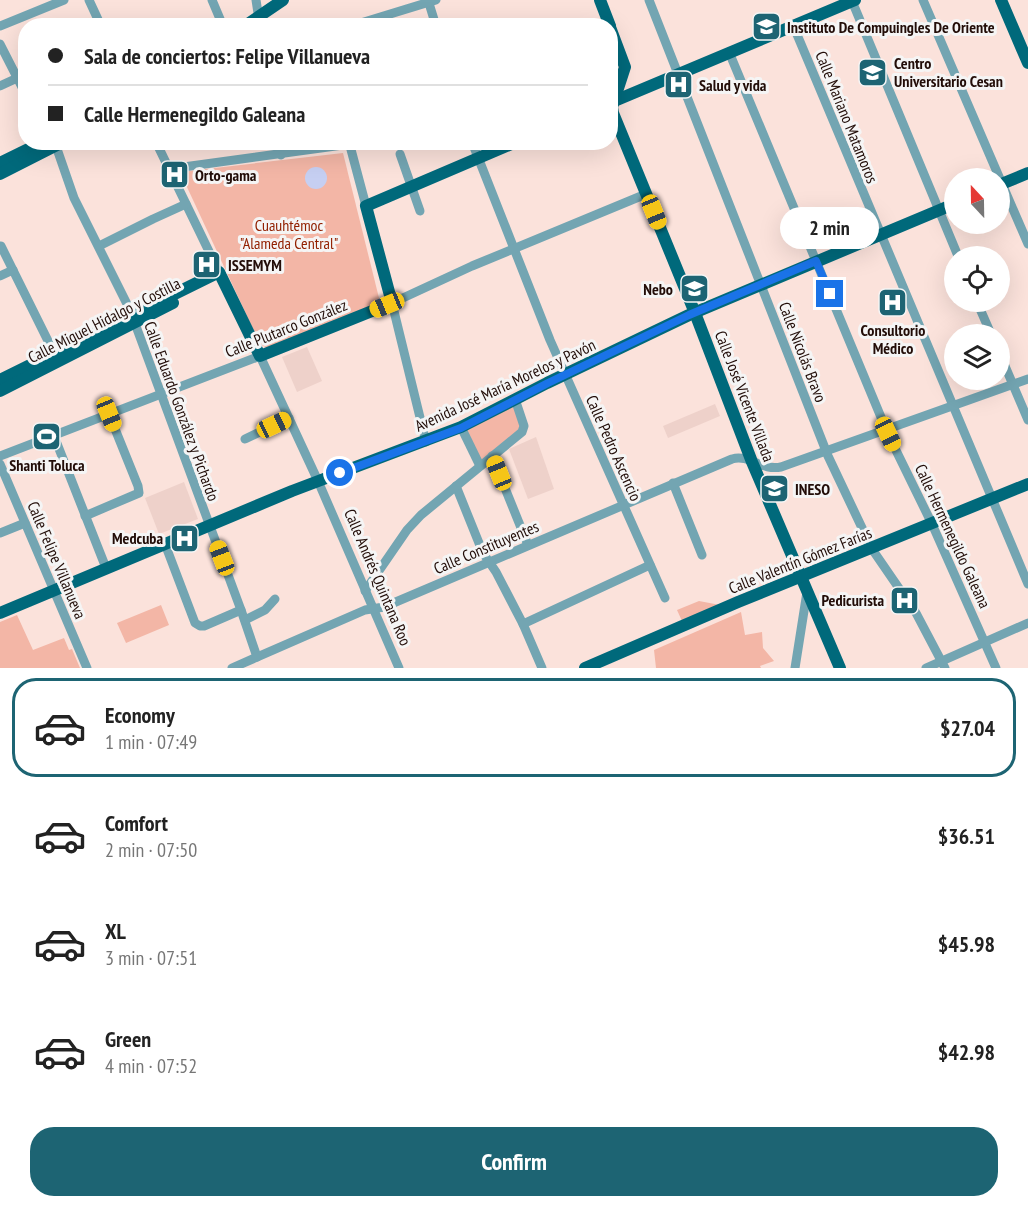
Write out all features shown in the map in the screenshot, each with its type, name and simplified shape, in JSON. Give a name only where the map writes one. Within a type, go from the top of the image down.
[{"type":"main road","points":[[262,18],[283,0]]},
{"type":"main road","points":[[600,0],[607,18]]},
{"type":"main road","points":[[618,100],[678,72],[854,0]]},
{"type":"main road","points":[[1001,0],[1028,63]]},
{"type":"main road","points":[[618,48],[625,67],[618,87]]},
{"type":"main road","name":"Calle José Vicente Villada","points":[[618,125],[695,313],[752,462],[840,668]]},
{"type":"main road","points":[[0,164],[27,150]]},
{"type":"main road","points":[[0,174],[48,150]]},
{"type":"main road","points":[[392,303],[366,206],[498,150]]},
{"type":"main road","points":[[1010,181],[1028,173]]},
{"type":"main road","name":"Avenida José María Morelos y Pavón","points":[[0,613],[318,481],[461,428],[565,374],[695,313],[944,208]]},
{"type":"main road","name":"Calle Miguel Hidalgo y Costilla","points":[[0,380],[221,276]]},
{"type":"main road","name":"Calle Andrés Quintana Roo","points":[[221,276],[260,356]]},
{"type":"main road","name":"Calle Plutarco González","points":[[260,356],[392,303]]},
{"type":"main road","name":"Calle Miguel Hidalgo y Costilla","points":[[0,390],[132,319]]},
{"type":"main road","name":"Calle Valentín Gómez Farías","points":[[585,668],[1028,484]]},
{"type":"street","points":[[20,18],[64,0]]},
{"type":"street","points":[[89,0],[97,18]]},
{"type":"street","points":[[212,0],[220,18]]},
{"type":"street","points":[[256,0],[259,18]]},
{"type":"street","name":"Calle Nicolás Bravo","points":[[649,0],[826,451],[872,549],[916,613],[944,664]]},
{"type":"street","points":[[854,0],[954,246]]},
{"type":"street","points":[[923,0],[993,168]]},
{"type":"street","points":[[377,18],[431,1],[434,18]]},
{"type":"street","points":[[0,26],[18,19]]},
{"type":"street","name":"Calle Mariano Matamoros","points":[[793,25],[1028,584]]},
{"type":"street","points":[[0,44],[18,71]]},
{"type":"street","name":"Calle Hermenegildo Galeana","points":[[729,52],[886,429],[932,524],[996,668]]},
{"type":"street","points":[[0,86],[18,77]]},
{"type":"street","name":"Calle Eduardo González y Pichardo","points":[[62,150],[74,198],[132,319],[257,657]]},
{"type":"street","name":"Calle Andrés Quintana Roo","points":[[160,150],[221,276]]},
{"type":"street","points":[[281,150],[281,155]]},
{"type":"street","points":[[169,169],[310,150]]},
{"type":"street","points":[[352,150],[366,206]]},
{"type":"street","name":"Calle Pedro Ascencio","points":[[474,150],[565,374],[665,598]]},
{"type":"street","points":[[400,154],[420,211]]},
{"type":"street","name":"Calle Plutarco González","points":[[392,303],[513,248],[646,194]]},
{"type":"street","points":[[99,246],[186,204]]},
{"type":"street","points":[[1010,206],[1028,244]]},
{"type":"street","points":[[2,246],[54,353]]},
{"type":"street","points":[[0,276],[13,270]]},
{"type":"street","points":[[392,303],[426,442]]},
{"type":"street","name":"Calle Plutarco González","points":[[0,456],[260,356]]},
{"type":"street","name":"Calle Andrés Quintana Roo","points":[[260,356],[318,481],[399,668]]},
{"type":"street","points":[[1010,378],[1028,420]]},
{"type":"street","name":"Calle Constituyentes","points":[[232,668],[373,608],[384,607],[736,457],[745,458],[764,467],[775,468],[1028,380]]},
{"type":"street","points":[[365,591],[408,530],[425,511],[523,431],[515,399]]},
{"type":"street","points":[[85,516],[136,496],[140,491],[109,414]]},
{"type":"street","points":[[245,439],[289,418]]},
{"type":"street","points":[[461,428],[480,466]]},
{"type":"street","points":[[54,436],[105,568]]},
{"type":"street","points":[[492,456],[528,545]]},
{"type":"street","name":"Calle Felipe Villanueva","points":[[0,464],[87,668]]},
{"type":"street","points":[[673,483],[702,555]]},
{"type":"street","points":[[456,486],[481,548],[523,624],[542,668]]},
{"type":"street","points":[[0,533],[25,523]]},
{"type":"street","points":[[165,544],[195,623],[204,626],[241,610]]},
{"type":"street","points":[[523,624],[650,564]]},
{"type":"street","points":[[795,668],[807,592]]},
{"type":"street","points":[[245,620],[265,610],[275,599]]},
{"type":"street","points":[[926,668],[944,664],[1028,623]]},
{"type":"shaded area","points":[[307,347],[322,381],[297,392],[282,357]]},
{"type":"shaded area","points":[[715,404],[720,416],[668,438],[663,426]]},
{"type":"shaded area","points":[[536,437],[554,489],[528,499],[509,449]]},
{"type":"shaded area","points":[[184,482],[198,519],[159,534],[145,498]]},
{"type":"green space","name":"Cuauhtémoc \"Alameda Central\"","points":[[343,153],[380,302],[267,348],[260,344],[180,172]]},
{"type":"green space","points":[[514,405],[523,429],[480,462],[465,430]]},
{"type":"green space","points":[[699,601],[720,605],[682,621],[677,610]]},
{"type":"green space","points":[[161,605],[169,625],[126,643],[117,623]]},
{"type":"green space","points":[[741,612],[745,635],[762,632],[763,648],[774,661],[760,666],[761,668],[656,668],[654,650]]},
{"type":"green space","points":[[17,615],[33,650],[64,638],[69,650],[72,649],[80,668],[0,668],[0,622]]},
{"type":"water","points":[[316,167],[324,170],[327,178],[324,186],[316,189],[308,186],[305,178],[308,170]]},
{"type":"place","name":"Instituto De Compuingles De Oriente","points":[[766,27]]},
{"type":"place","name":"Centro Universitario Cesan","points":[[873,72]]},
{"type":"place","name":"Salud y vida","points":[[678,85]]},
{"type":"place","name":"Orto-gama","points":[[174,175]]},
{"type":"place","name":"ISSEMYM","points":[[207,265]]},
{"type":"place","name":"Nebo","points":[[694,289]]},
{"type":"place","name":"Consultorio Médico","points":[[893,302]]},
{"type":"place","name":"Shanti Toluca","points":[[47,437]]},
{"type":"place","name":"INESO","points":[[774,489]]},
{"type":"place","name":"Medcuba","points":[[184,538]]},
{"type":"place","name":"Pedicurista","points":[[905,600]]},
{"type":"route","points":[[340,473],[461,428],[515,399],[689,315],[816,261],[830,294]]}]
